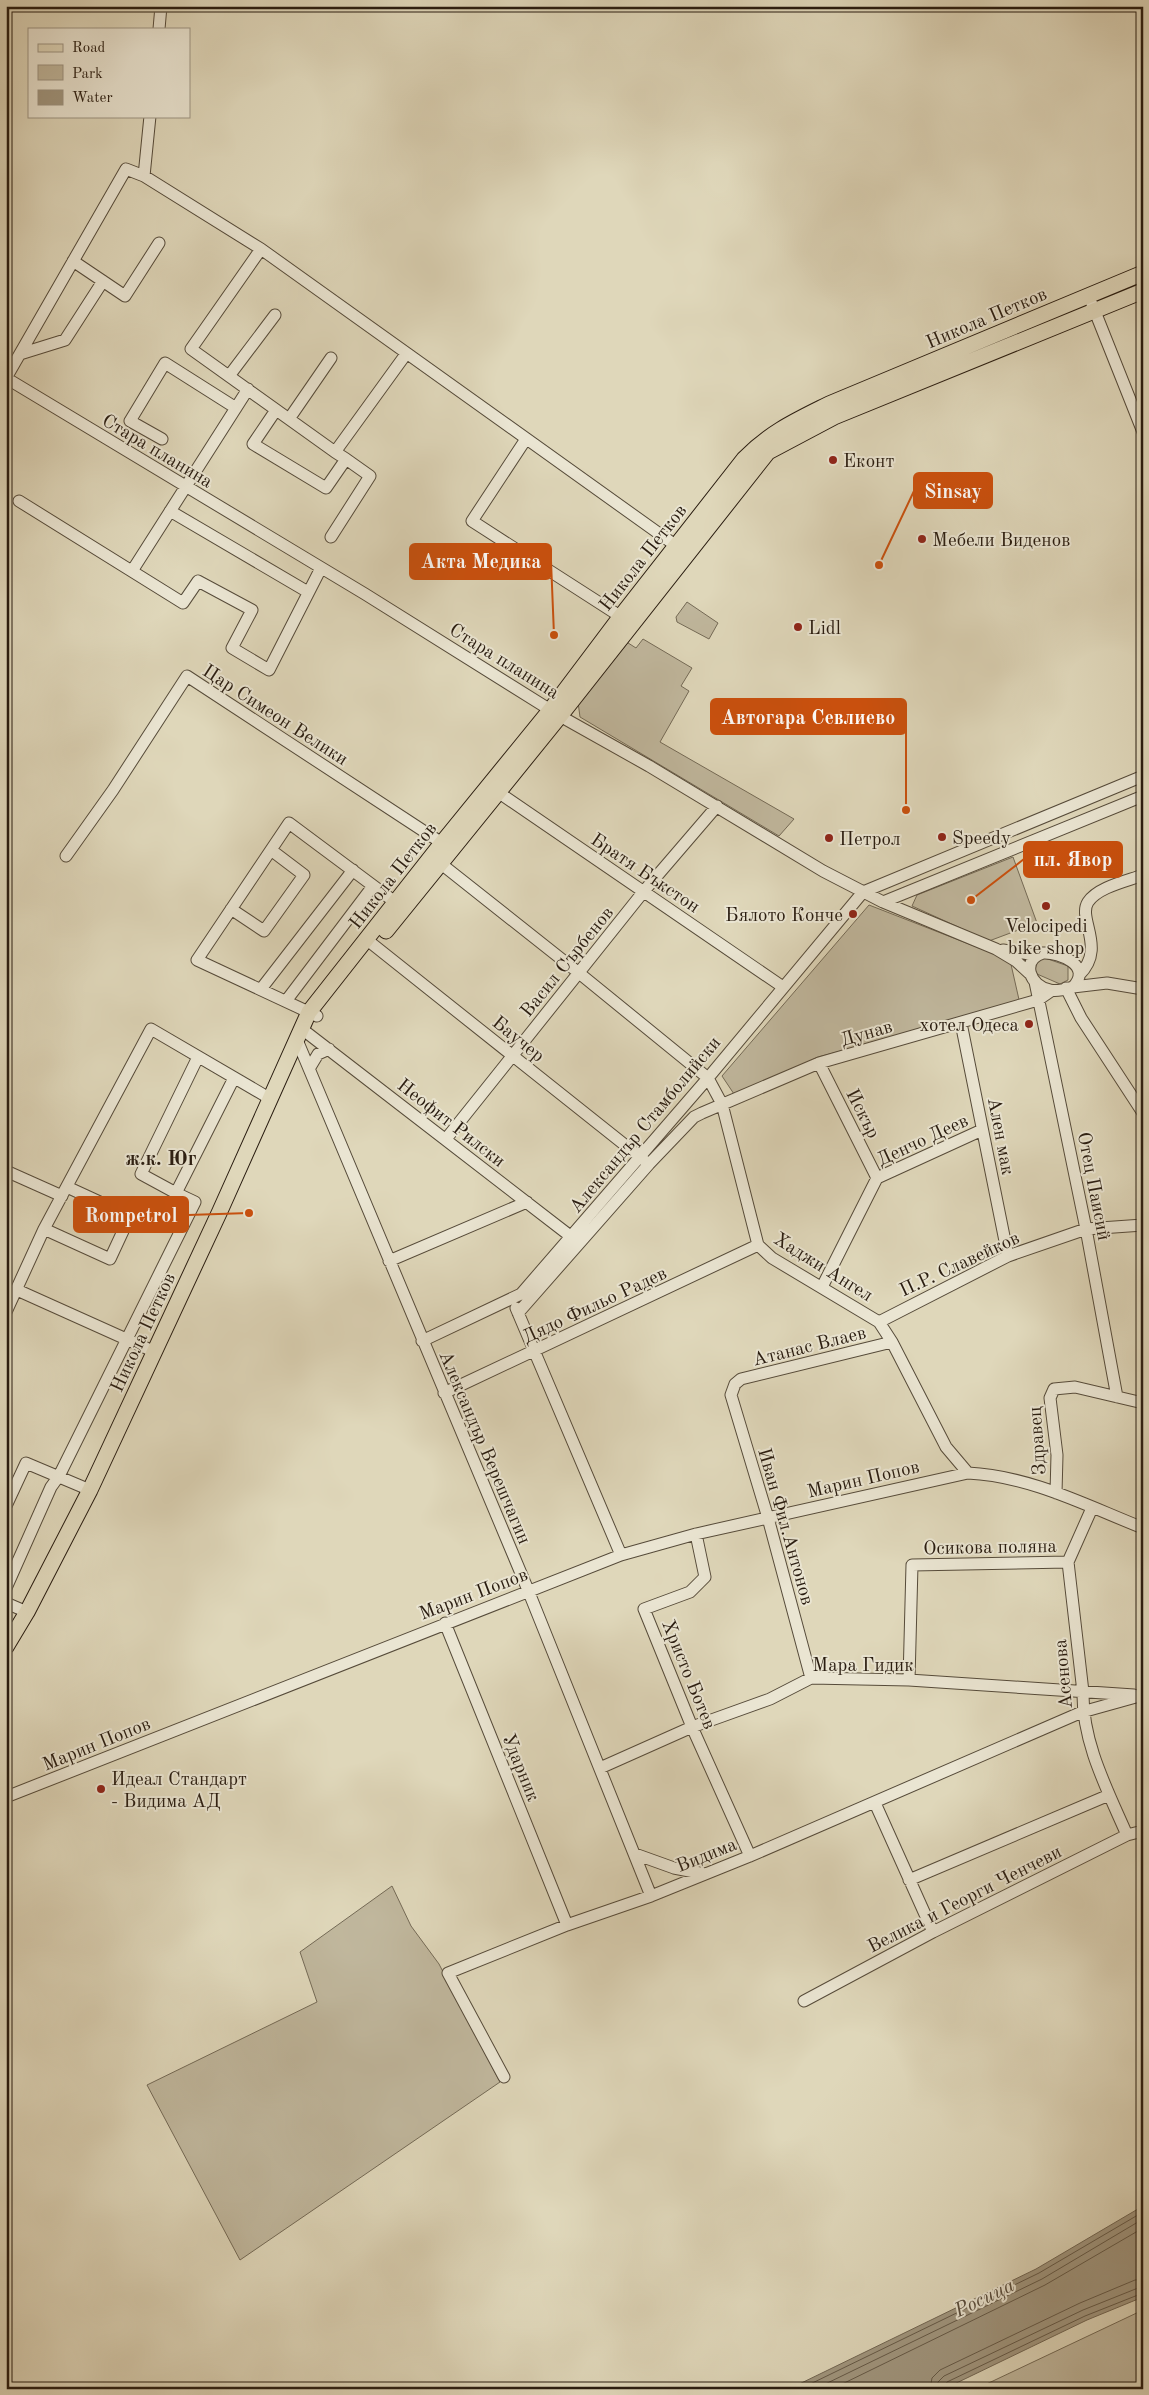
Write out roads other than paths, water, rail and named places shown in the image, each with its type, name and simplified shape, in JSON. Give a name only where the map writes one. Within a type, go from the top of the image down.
[{"type":"main road","name":"Никола Петков","points":[[682,550],[744,459],[760,442],[780,428],[829,404],[1143,273]]},
{"type":"main road","name":"Никола Петков","points":[[6,1647],[28,1612],[90,1490],[300,1034],[313,1014],[556,713],[682,550],[768,452],[790,439],[861,406],[1143,291]]},
{"type":"main road","name":"Никола Петков","points":[[370,942],[395,902],[436,860]]},
{"type":"street","points":[[159,28],[162,6]]},
{"type":"street","points":[[144,176],[150,118]]},
{"type":"street","points":[[6,378],[126,169],[144,176],[260,248],[682,550]]},
{"type":"street","points":[[73,261],[125,296],[159,244]]},
{"type":"street","points":[[260,248],[191,349],[370,476],[331,537]]},
{"type":"street","points":[[20,354],[65,340],[103,281]]},
{"type":"street","points":[[1088,295],[1140,420],[1143,432]]},
{"type":"street","points":[[229,376],[275,315]]},
{"type":"street","points":[[336,452],[406,354]]},
{"type":"street","points":[[289,419],[331,358]]},
{"type":"street","points":[[162,439],[130,421],[165,363],[236,408]]},
{"type":"street","name":"Стара планина","points":[[6,378],[321,568],[556,713],[717,806],[789,851],[883,902],[996,949],[1016,961],[1032,977]]},
{"type":"street","points":[[132,571],[248,389]]},
{"type":"street","points":[[276,410],[253,444],[326,488],[346,459]]},
{"type":"street","points":[[526,439],[472,521],[626,620]]},
{"type":"street","points":[[19,502],[182,604],[198,581],[252,610],[232,648],[269,670],[321,568]]},
{"type":"street","points":[[170,511],[308,592]]},
{"type":"street","name":"Цар Симеон Велики","points":[[66,856],[113,790],[187,676],[447,846]]},
{"type":"street","points":[[863,892],[1143,776]]},
{"type":"street","name":"Братя Бъкстон","points":[[493,789],[783,987]]},
{"type":"street","points":[[883,902],[1143,796]]},
{"type":"street","name":"Васил Сърбенов","points":[[446,1139],[644,892],[717,806]]},
{"type":"street","points":[[313,1014],[197,960],[289,823],[395,902]]},
{"type":"street","points":[[231,909],[264,931],[304,875],[271,850]]},
{"type":"street","points":[[436,860],[580,973],[704,1074]]},
{"type":"street","points":[[261,989],[352,870]]},
{"type":"street","points":[[1069,988],[1091,954],[1091,936],[1086,909],[1088,902],[1103,891],[1143,875]]},
{"type":"street","points":[[286,1001],[373,886]]},
{"type":"street","name":"Александър Стамболийски","points":[[518,1313],[704,1074],[783,987],[863,892]]},
{"type":"street","name":"Баучер","points":[[370,942],[649,1164]]},
{"type":"street","name":"Стара планина","points":[[996,949],[1036,955]]},
{"type":"street","points":[[1091,954],[1068,957],[1049,952],[1036,955],[1031,960],[1032,977],[1051,991],[1107,983]]},
{"type":"street","points":[[1068,957],[1080,972],[1107,983],[1143,989]]},
{"type":"street","name":"Отец Паисий","points":[[1032,977],[1086,1229],[1117,1397]]},
{"type":"street","points":[[1069,988],[1081,1018],[1143,1113]]},
{"type":"street","name":"Дунав","points":[[722,1104],[819,1063],[1038,1000],[1051,991]]},
{"type":"street","name":"Ален мак","points":[[961,1023],[1008,1256]]},
{"type":"street","points":[[6,1312],[44,1230],[151,1029],[269,1098]]},
{"type":"street","name":"Неофит Рилски","points":[[300,1034],[329,1049],[576,1240]]},
{"type":"street","name":"Александър Верешчагин","points":[[300,1034],[309,1069],[528,1590],[651,1896]]},
{"type":"street","points":[[309,1069],[318,1054],[329,1049]]},
{"type":"street","points":[[6,1588],[51,1487],[59,1476],[128,1340],[195,1202],[141,1174],[198,1057]]},
{"type":"street","name":"Искър","points":[[819,1063],[877,1178]]},
{"type":"street","name":"Хаджи Ангел","points":[[704,1074],[722,1104],[758,1246],[772,1258],[879,1322],[892,1342],[946,1447],[968,1474]]},
{"type":"street","points":[[176,1193],[234,1078]]},
{"type":"street","name":"Александър Стамболийски","points":[[422,1341],[512,1300],[521,1294],[576,1240],[694,1117],[722,1104]]},
{"type":"street","name":"Денчо Деев","points":[[822,1287],[877,1178],[982,1130]]},
{"type":"street","points":[[6,1171],[130,1216],[110,1259],[44,1230]]},
{"type":"street","points":[[389,1261],[527,1202]]},
{"type":"street","name":"П.Р. Славейков","points":[[879,1322],[1008,1256],[1086,1229],[1143,1225]]},
{"type":"street","name":"Дядо Фильо Радев","points":[[444,1393],[758,1246]]},
{"type":"street","points":[[17,1290],[154,1352]]},
{"type":"street","points":[[512,1300],[621,1555]]},
{"type":"street","name":"Атанас Влаев","points":[[735,1384],[742,1379],[892,1342]]},
{"type":"street","name":"Иван Фил.Антонов","points":[[735,1384],[731,1396],[768,1518],[811,1678]]},
{"type":"street","name":"Здравец","points":[[1056,1493],[1058,1464],[1051,1392],[1060,1388],[1075,1387],[1143,1403]]},
{"type":"street","points":[[6,1506],[26,1463],[90,1490]]},
{"type":"street","name":"Марин Попов","points":[[6,1797],[528,1590],[621,1555],[696,1534],[968,1474],[990,1474],[1020,1480],[1143,1528]]},
{"type":"street","points":[[1068,1562],[1092,1508]]},
{"type":"street","name":"Христо Ботев","points":[[696,1534],[705,1577],[690,1592],[644,1609],[692,1727],[750,1856]]},
{"type":"street","name":"Осикова поляна","points":[[909,1680],[912,1566],[1068,1562]]},
{"type":"street","name":"Асенова","points":[[1068,1562],[1082,1692],[1082,1712],[1087,1736],[1126,1835]]},
{"type":"street","points":[[6,1603],[28,1612]]},
{"type":"street","name":"Ударник","points":[[445,1623],[567,1925]]},
{"type":"street","name":"Мара Гидик","points":[[600,1768],[692,1727],[770,1699],[811,1678],[909,1680],[1143,1695]]},
{"type":"street","name":"Мара Гидик","points":[[1082,1712],[1143,1695]]},
{"type":"street","name":"Видима","points":[[504,2077],[448,1973],[567,1925],[651,1896],[750,1856],[1082,1712]]},
{"type":"street","points":[[910,1880],[1109,1795]]},
{"type":"street","points":[[876,1802],[932,1932]]},
{"type":"street","name":"Велика и Георги Ченчеви","points":[[804,2001],[932,1932],[1126,1835],[1143,1831]]},
{"type":"street","points":[[635,1854],[674,1868],[705,1874]]},
{"type":"water","name":"Росица","points":[[1143,2206],[1143,2297],[1087,2320],[944,2389],[789,2389],[1036,2269]]},
{"type":"place","name":"Еконт","points":[[833,460]]},
{"type":"place","name":"Мебели Виденов","points":[[922,539]]},
{"type":"place","name":"Sinsay","points":[[879,565]]},
{"type":"place","name":"Lidl","points":[[798,627]]},
{"type":"place","name":"Акта Медика","points":[[554,635]]},
{"type":"place","name":"Автогара Севлиево","points":[[906,810]]},
{"type":"place","name":"Speedy","points":[[942,837]]},
{"type":"place","name":"Петрол","points":[[829,838]]},
{"type":"place","name":"пл. Явор","points":[[971,900]]},
{"type":"place","name":"Velocipedi bike shop","points":[[1046,906]]},
{"type":"place","name":"Бялото Конче","points":[[853,914]]},
{"type":"place","name":"хотел Одеса","points":[[1029,1024]]},
{"type":"place","name":"Rompetrol","points":[[249,1213]]},
{"type":"place","name":"Идеал Стандарт - Видима АД","points":[[101,1789]]},
{"type":"district","name":"ж.к. Юг","points":[[161,1158]]}]
